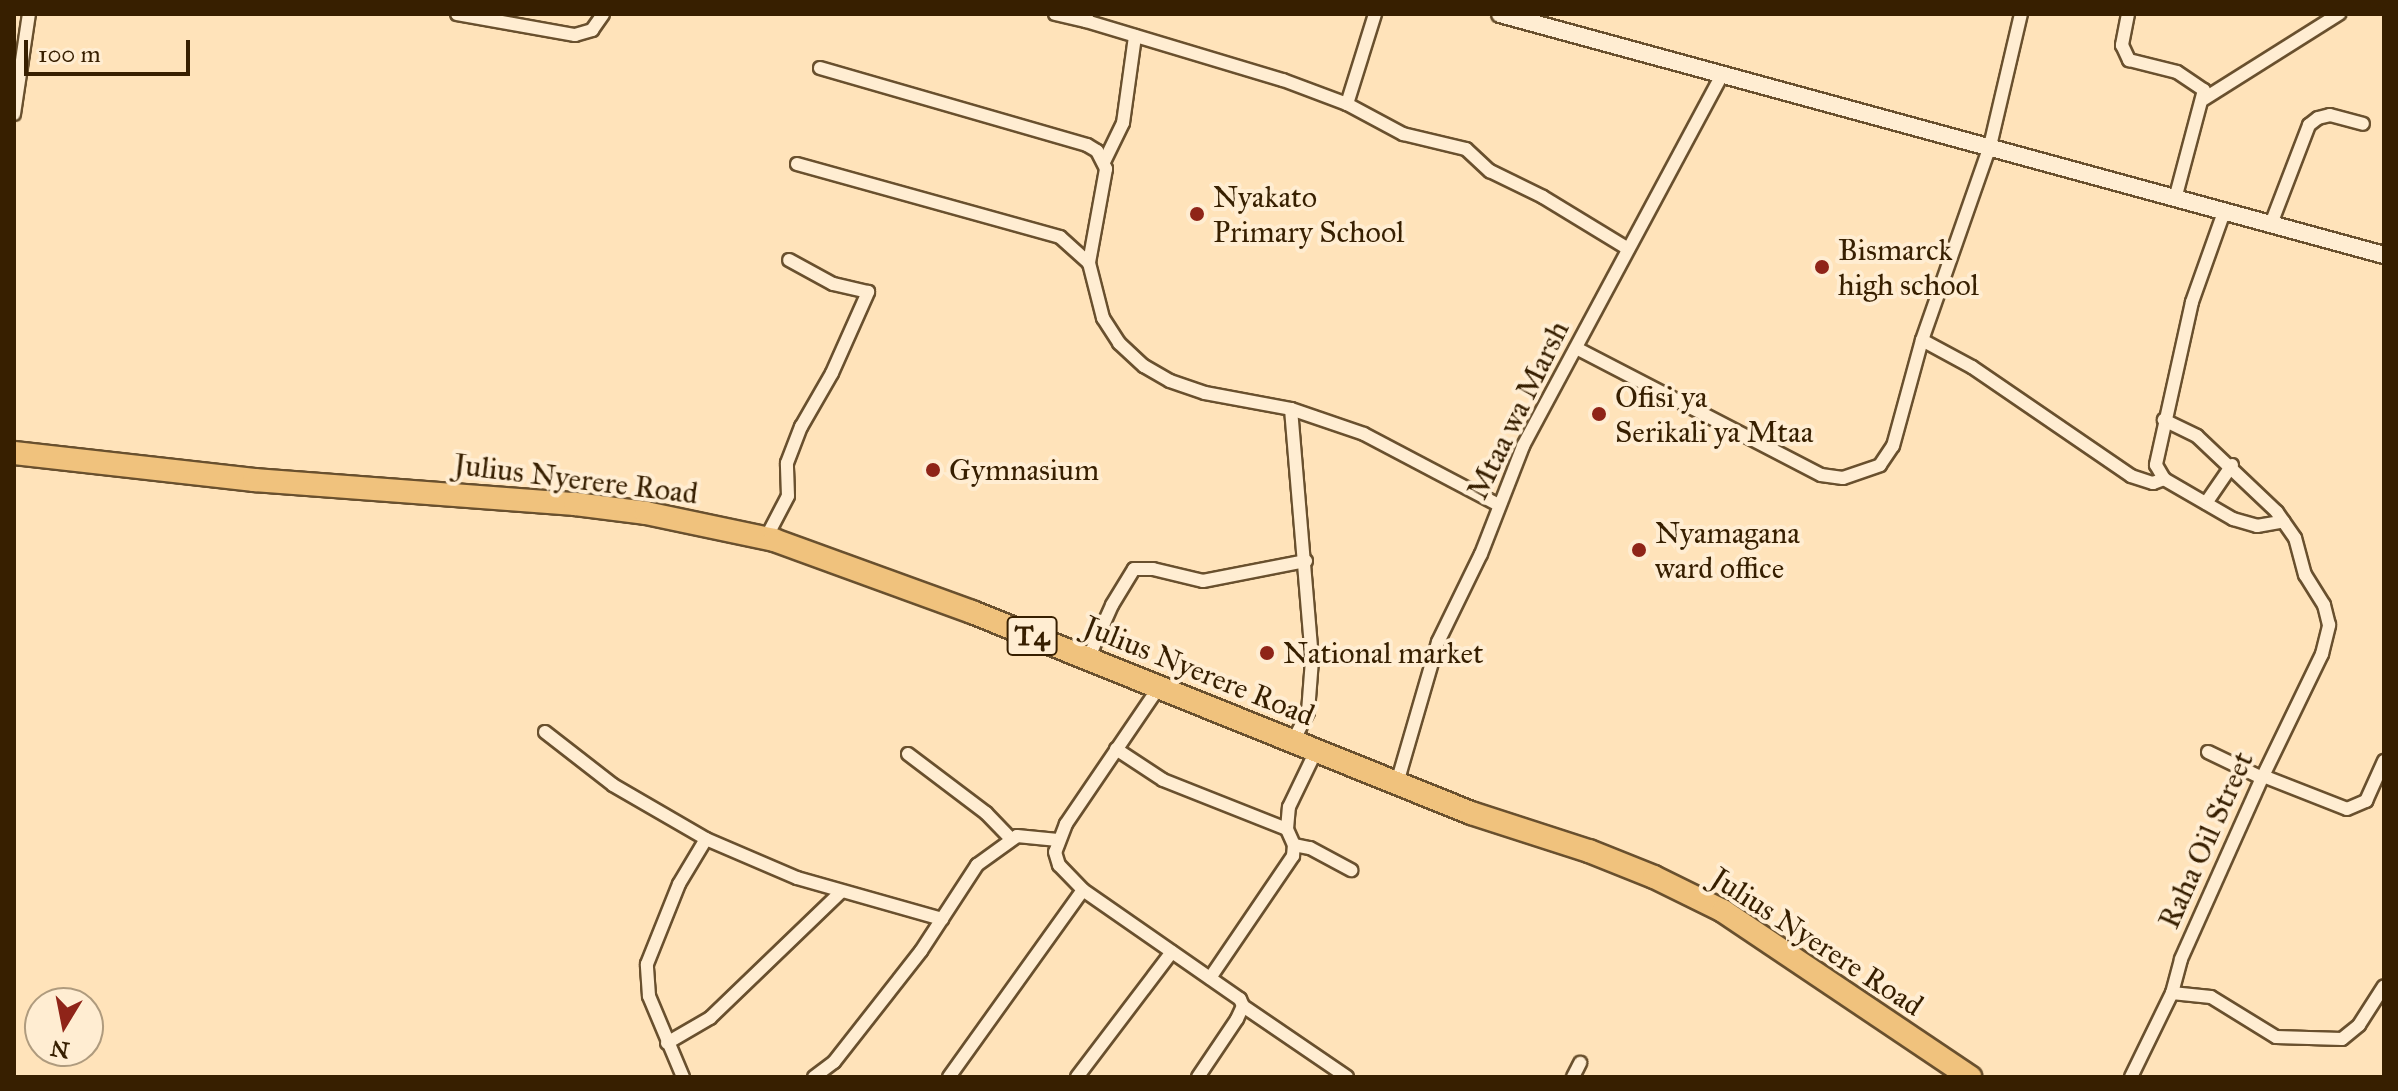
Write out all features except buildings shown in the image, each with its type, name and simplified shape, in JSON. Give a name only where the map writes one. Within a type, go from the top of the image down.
[{"type":"highway","name":"Julius Nyerere Road","points":[[14,453],[254,480],[575,504],[646,513],[766,538],[873,574],[1471,813],[1589,851],[1723,911],[1970,1077]]},
{"type":"street","points":[[14,114],[29,14]]},
{"type":"street","points":[[457,14],[575,35],[592,30],[603,14]]},
{"type":"street","points":[[1055,14],[1086,17],[1135,36],[1283,80],[1347,104],[1403,134],[1466,149],[1490,171],[1543,197],[1627,248]]},
{"type":"street","points":[[1347,104],[1375,14]]},
{"type":"street","points":[[1500,14],[2384,255]]},
{"type":"street","points":[[1578,349],[1821,475],[1843,478],[1880,465],[1893,446],[1922,340],[1990,146],[2021,14]]},
{"type":"street","points":[[2128,14],[2123,53],[2129,60],[2187,76],[2204,90],[2175,199]]},
{"type":"street","points":[[2204,99],[2339,14]]},
{"type":"street","points":[[1135,36],[1123,123],[1105,160],[1089,263],[1103,318],[1119,343],[1144,366],[1170,381],[1205,393],[1291,409],[1389,446],[1497,504]]},
{"type":"street","points":[[820,68],[1087,145],[1105,160]]},
{"type":"street","name":"Mtaa wa Marsh","points":[[1397,783],[1438,642],[1481,554],[1497,504],[1523,446],[1578,349],[1627,248],[1722,75]]},
{"type":"street","points":[[2271,224],[2309,125],[2318,118],[2330,115],[2363,124]]},
{"type":"street","points":[[797,164],[1046,231],[1075,248],[1089,263]]},
{"type":"street","points":[[2224,212],[2192,302],[2156,465],[2164,479],[2206,503],[2214,511],[2246,524],[2284,521]]},
{"type":"street","points":[[766,538],[788,496],[787,463],[801,427],[832,373],[868,292],[833,284],[789,260]]},
{"type":"street","points":[[1922,340],[1972,367],[2131,476],[2153,483],[2164,479]]},
{"type":"street","points":[[1291,409],[1312,636],[1308,712],[1293,741]]},
{"type":"street","points":[[2164,420],[2186,429],[2232,466],[2284,521]]},
{"type":"street","points":[[2206,503],[2232,466]]},
{"type":"street","name":"Raha Oil Street","points":[[2131,1077],[2172,993],[2181,959],[2262,777],[2322,654],[2329,625],[2324,605],[2305,575],[2295,538],[2284,521]]},
{"type":"street","points":[[1088,659],[1112,605],[1134,569],[1153,569],[1203,581],[1306,561]]},
{"type":"street","points":[[1159,687],[1058,840],[1055,852],[1059,865],[1083,890],[1347,1077]]},
{"type":"street","points":[[545,732],[613,785],[706,839],[797,878],[942,919]]},
{"type":"street","points":[[1116,749],[1163,780],[1287,829]]},
{"type":"street","points":[[1210,978],[1286,868],[1294,845],[1287,829],[1289,807],[1316,751]]},
{"type":"street","points":[[2208,752],[2262,777],[2347,809],[2366,801],[2384,761]]},
{"type":"street","points":[[908,754],[986,813],[1011,839]]},
{"type":"street","points":[[814,1077],[845,1048],[942,919],[977,865],[1021,835],[1058,840]]},
{"type":"street","points":[[683,1077],[649,996],[647,964],[679,884],[706,839]]},
{"type":"street","points":[[1294,845],[1310,848],[1351,870]]},
{"type":"street","points":[[949,1077],[1083,890]]},
{"type":"street","points":[[667,1043],[691,1032],[721,1009],[841,892]]},
{"type":"street","points":[[1077,1077],[1172,952]]},
{"type":"street","points":[[2172,993],[2211,997],[2276,1037],[2342,1039],[2359,1025],[2384,986]]},
{"type":"street","points":[[1198,1077],[1243,1006]]},
{"type":"street","points":[[1573,1077],[1580,1063]]},
{"type":"place","name":"Nyakato Primary School","points":[[1197,214]]},
{"type":"place","name":"Bismarck high school","points":[[1822,267]]},
{"type":"place","name":"Ofisi ya Serikali ya Mtaa","points":[[1599,414]]},
{"type":"place","name":"Gymnasium","points":[[933,470]]},
{"type":"place","name":"Nyamagana ward office","points":[[1639,550]]},
{"type":"place","name":"National market","points":[[1267,653]]}]
